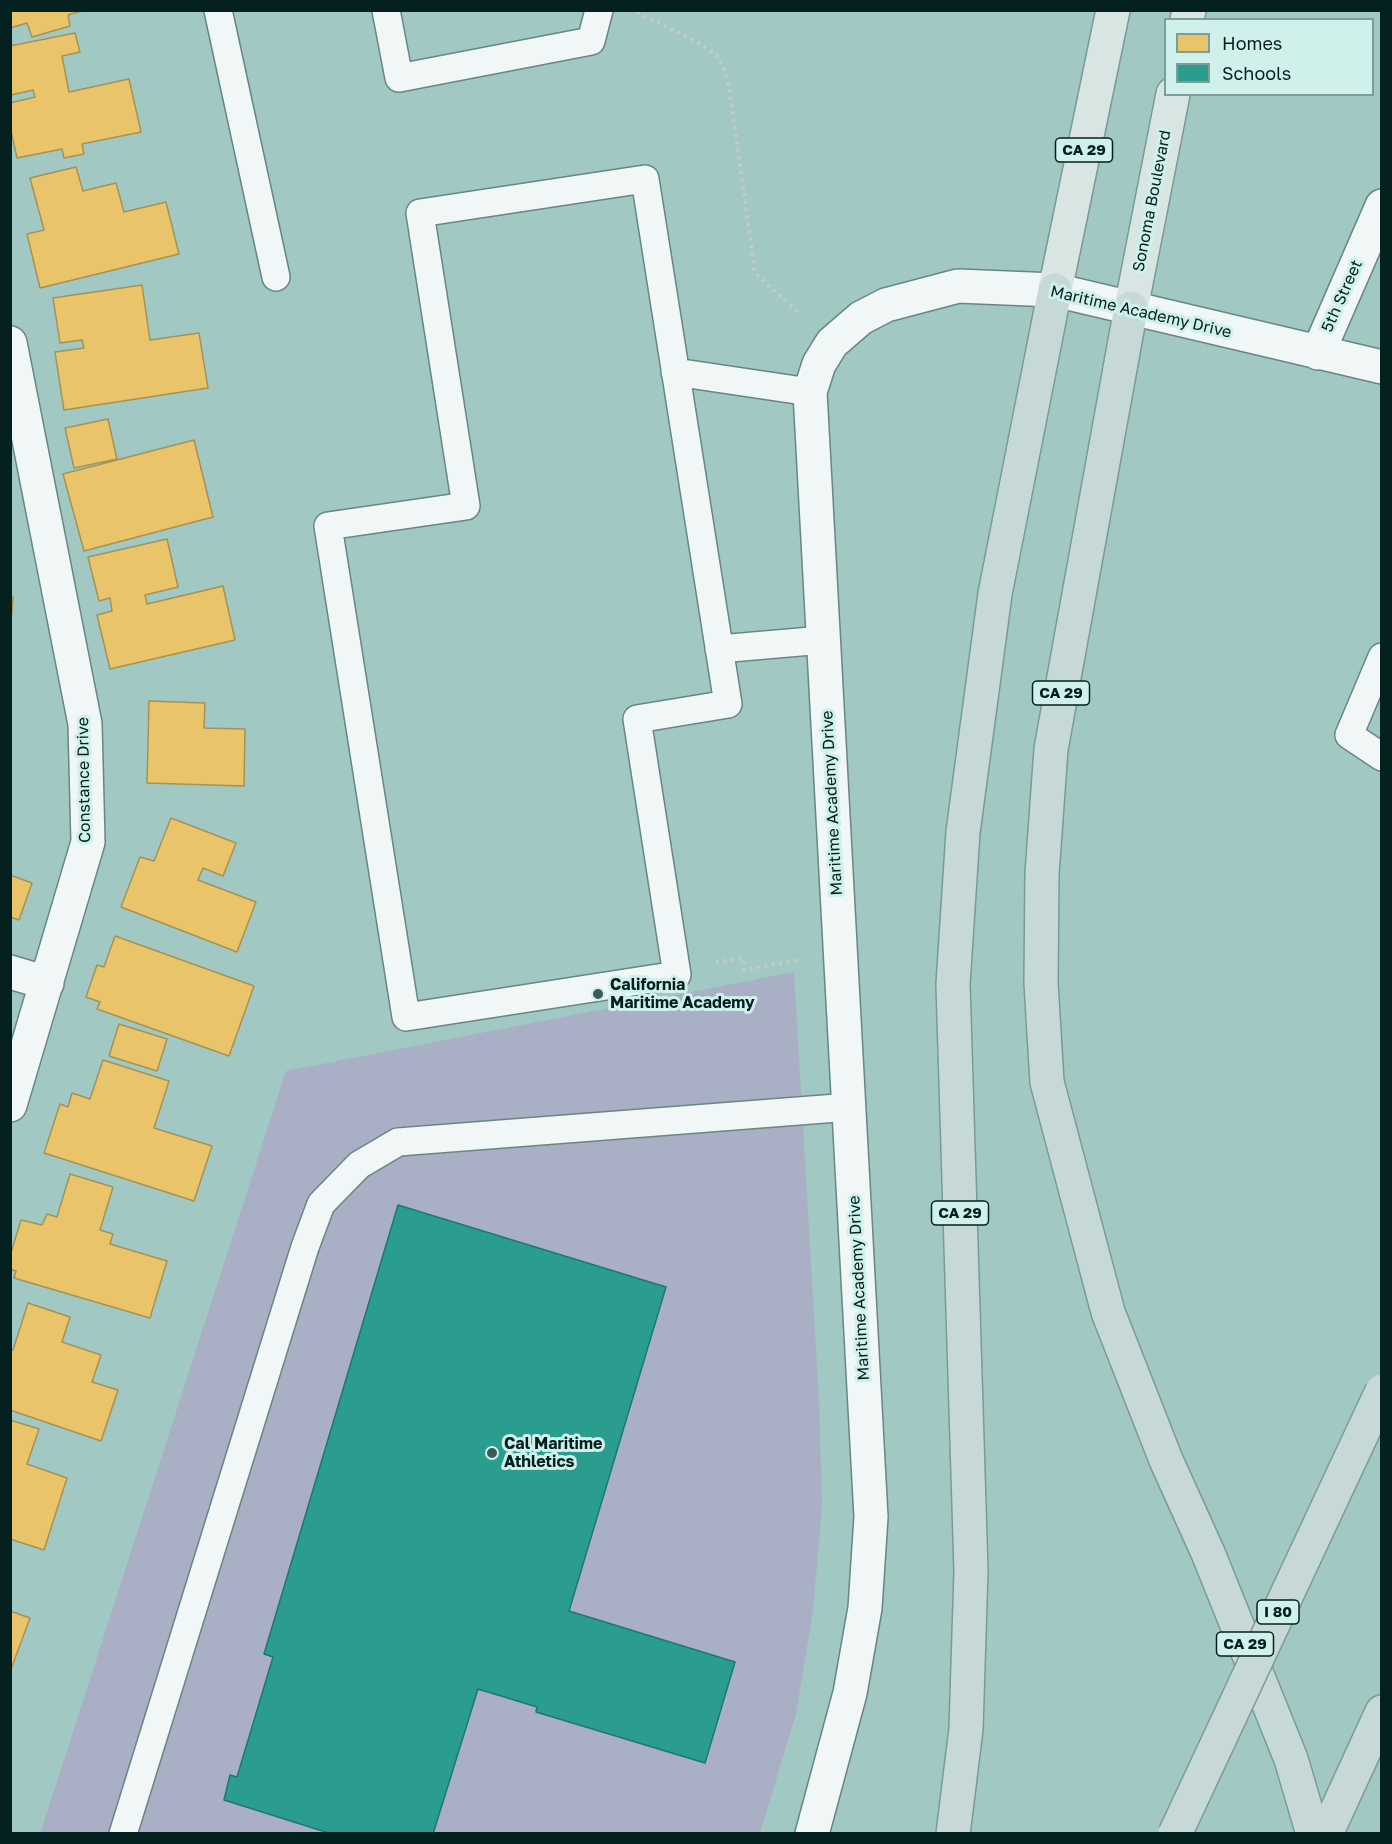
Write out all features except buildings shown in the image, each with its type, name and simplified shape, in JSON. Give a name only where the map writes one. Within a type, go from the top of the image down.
[{"type":"highway","name":"CA 29","points":[[953,1833],[966,1729],[971,1571],[953,984],[963,832],[995,594],[1056,290]]},
{"type":"highway","name":"CA 29","points":[[1131,308],[1051,749],[1042,874],[1041,983],[1047,1082],[1107,1312],[1166,1460],[1208,1552],[1286,1749],[1313,1833]]},
{"type":"highway","name":"I 80","points":[[1175,1833],[1382,1391]]},
{"type":"highway","points":[[1326,1833],[1382,1712]]},
{"type":"main road","name":"CA 29","points":[[1056,290],[1113,10]]},
{"type":"main road","name":"Sonoma Boulevard","points":[[1131,308],[1173,96]]},
{"type":"street","name":"5th Street","points":[[1318,353],[1382,206]]},
{"type":"street","name":"Maritime Academy Drive","points":[[812,1833],[850,1693],[865,1608],[871,1517],[810,392],[819,364],[832,344],[861,318],[886,305],[958,286],[1056,290],[1382,367]]},
{"type":"street","name":"Constance Drive","points":[[10,343],[85,724],[88,842],[10,1105]]},
{"type":"street","points":[[10,972],[47,983]]},
{"type":"lane","points":[[218,10],[276,277]]},
{"type":"lane","points":[[386,10],[399,78],[591,41],[599,10]]},
{"type":"lane","points":[[645,178],[675,372],[728,704],[637,719],[677,975],[406,1017],[328,526],[466,506],[420,213],[645,178]]},
{"type":"lane","points":[[675,372],[810,392]]},
{"type":"lane","points":[[719,649],[823,640]]},
{"type":"lane","points":[[1382,657],[1349,735],[1382,757]]},
{"type":"lane","points":[[123,1833],[305,1247],[321,1204],[359,1165],[398,1142],[850,1107]]},
{"type":"path","points":[[628,10],[637,12],[699,43],[719,58],[728,80],[755,273],[832,344]]},
{"type":"path","points":[[711,962],[743,958],[744,970],[840,952]]},
{"type":"shaded area","name":"Cal Maritime Athletics","points":[[794,972],[819,1400],[822,1505],[813,1611],[796,1714],[760,1833],[40,1834],[286,1071]]},
{"type":"place","name":"California Maritime Academy","points":[[598,994]]},
{"type":"place","name":"Cal Maritime Athletics","points":[[492,1453]]}]
